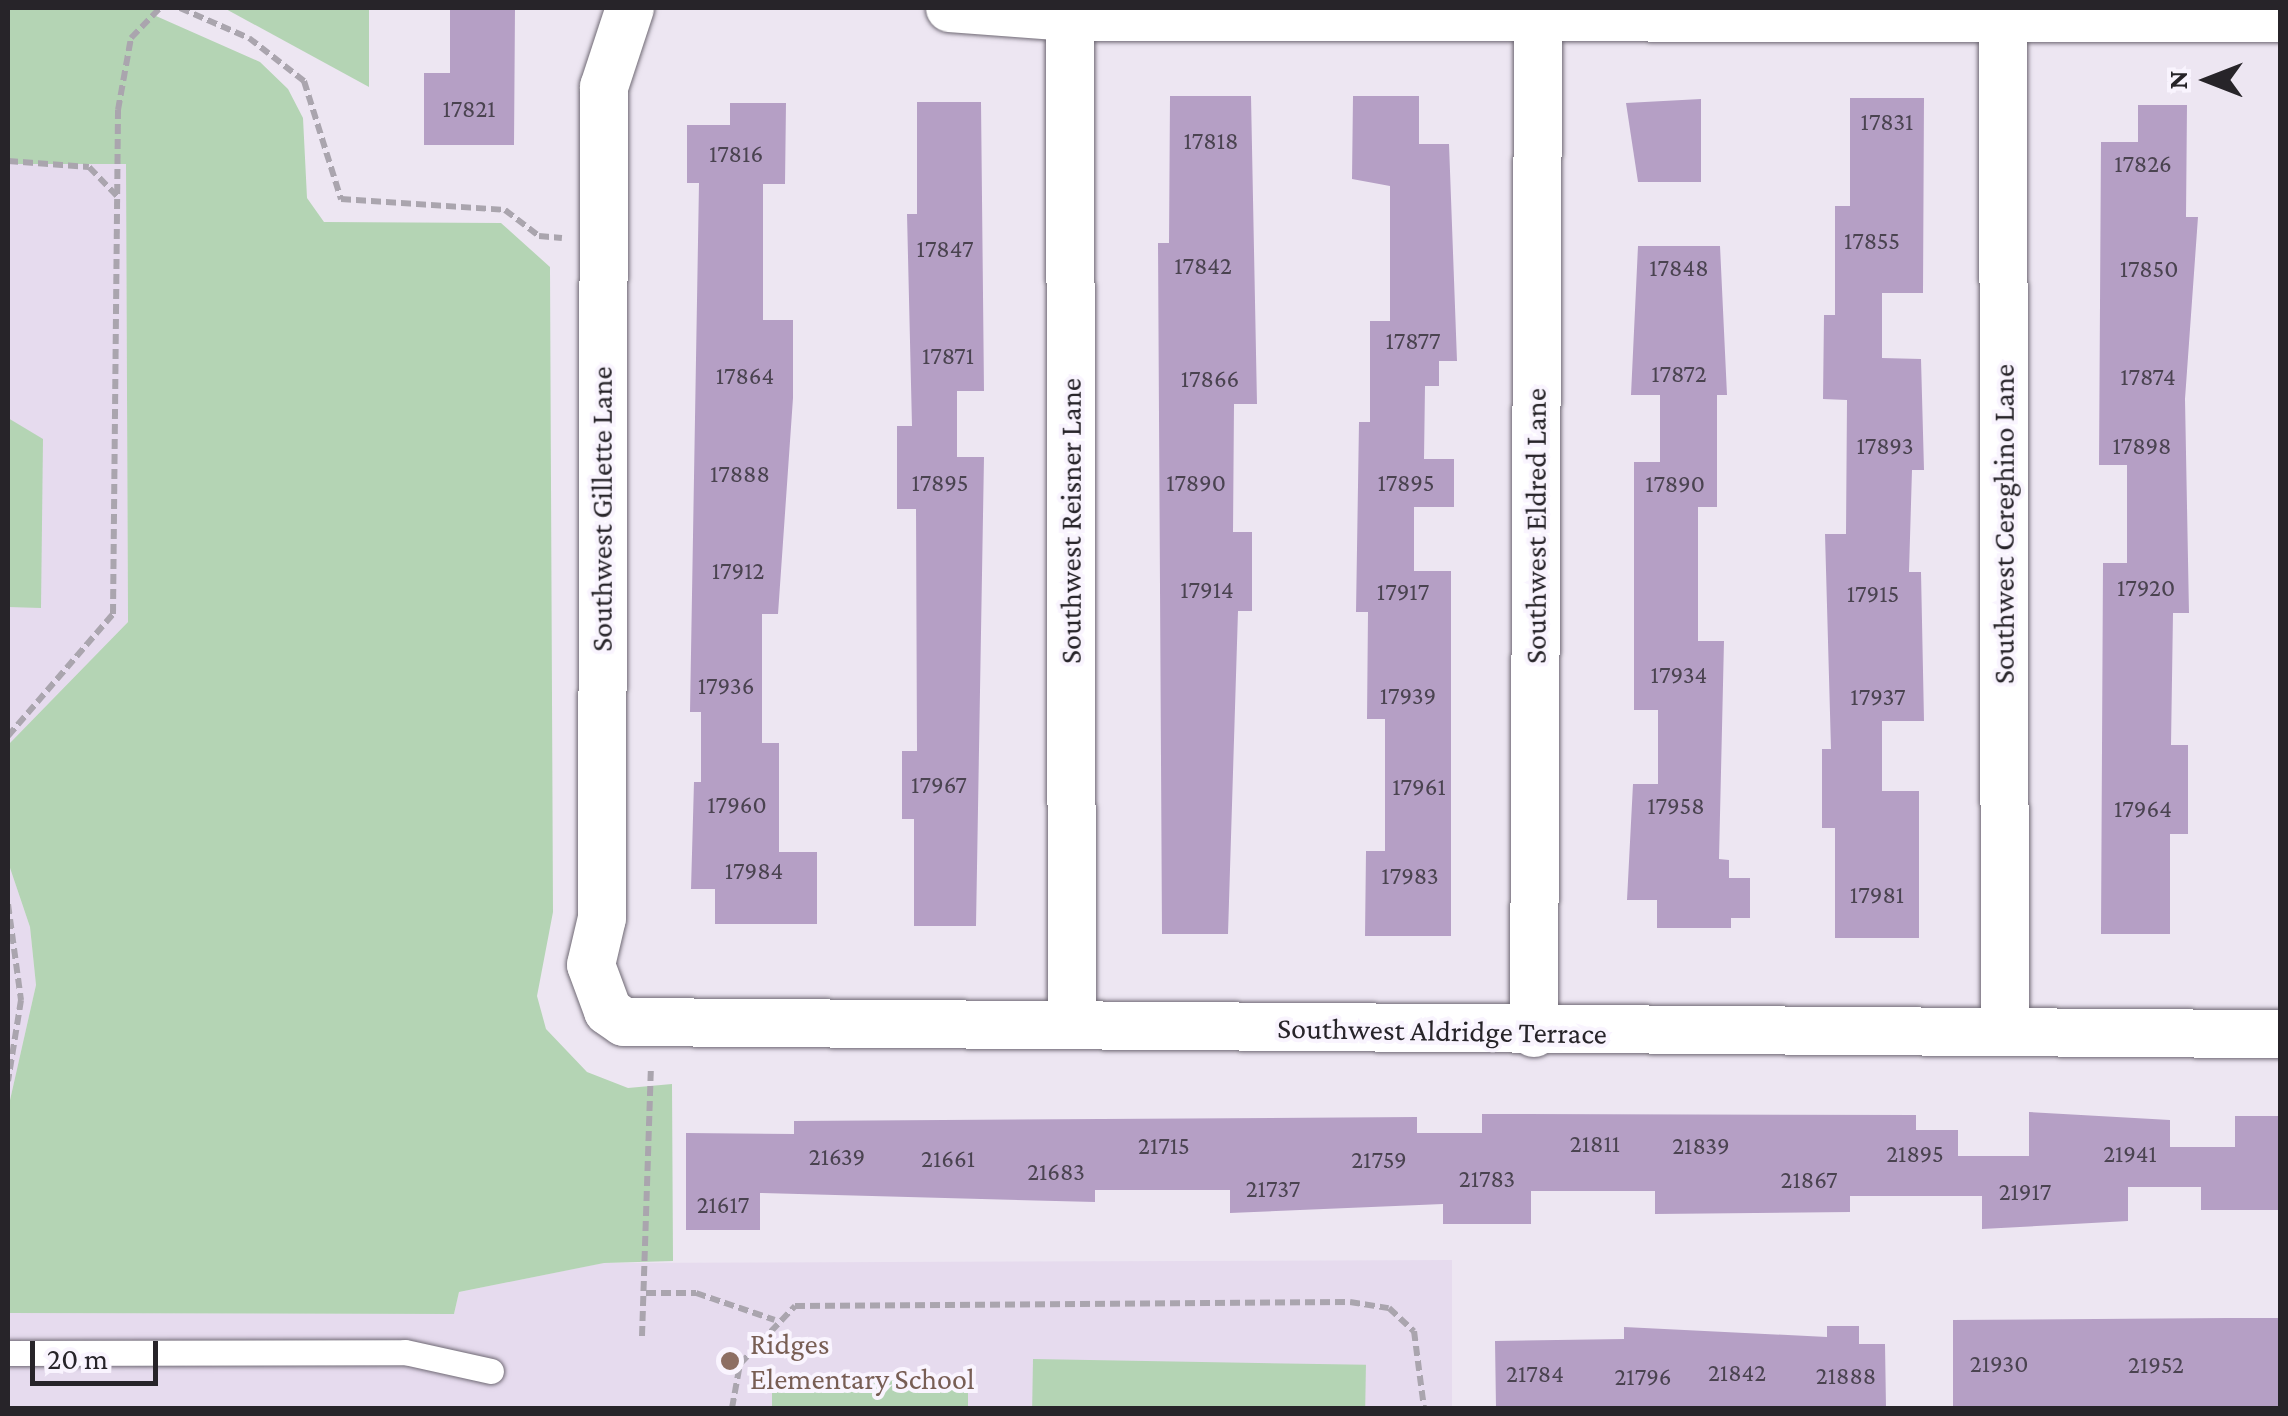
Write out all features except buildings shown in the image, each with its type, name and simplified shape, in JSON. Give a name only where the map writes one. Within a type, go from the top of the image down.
[{"type":"street","name":"Southwest Gillette Lane","points":[[608,1011],[591,965],[602,918],[604,87],[630,8]]},
{"type":"street","points":[[950,8],[1070,17],[2280,18]]},
{"type":"street","name":"Southwest Reisner Lane","points":[[1070,17],[1072,1026]]},
{"type":"street","name":"Southwest Cereghino Lane","points":[[2003,17],[2005,1031]]},
{"type":"street","name":"Southwest Eldred Lane","points":[[1534,1034],[1538,19]]},
{"type":"street","name":"Southwest Aldridge Terrace","points":[[608,1011],[654,1026],[1072,1026],[1534,1034],[2280,1034]]},
{"type":"lane","points":[[8,1353],[405,1352],[491,1372]]},
{"type":"path","points":[[8,736],[113,614],[121,70],[131,38],[160,8]]},
{"type":"path","points":[[180,8],[249,38],[304,81],[341,199],[496,209],[538,236],[603,236]]},
{"type":"path","points":[[8,162],[89,167],[118,198]]},
{"type":"path","points":[[8,904],[22,1000],[8,1081]]},
{"type":"path","points":[[642,1336],[654,1026]]},
{"type":"path","points":[[646,1294],[696,1294],[775,1320]]},
{"type":"path","points":[[732,1408],[740,1364],[775,1320],[812,1303],[1370,1303],[1403,1318],[1423,1345],[1424,1408]]},
{"type":"shaded area","points":[[8,146],[126,163],[128,622],[8,745]]},
{"type":"shaded area","points":[[8,862],[30,927],[36,985],[8,1109]]},
{"type":"shaded area","name":"Ridges Elementary School","points":[[1452,1260],[1452,1408],[8,1408],[8,1313],[454,1314],[459,1292],[603,1263]]},
{"type":"green space","points":[[8,8],[157,8],[156,16],[260,62],[288,89],[303,118],[307,198],[324,222],[501,223],[550,267],[553,912],[537,996],[546,1029],[587,1072],[628,1088],[672,1084],[673,1261],[604,1263],[459,1292],[454,1314],[8,1313],[8,1109],[36,985],[30,927],[8,862],[8,745],[128,622],[126,164],[8,164]]},
{"type":"green space","points":[[224,8],[369,8],[369,87]]},
{"type":"green space","points":[[8,418],[43,439],[41,608],[8,607]]},
{"type":"green space","points":[[1033,1359],[1366,1365],[1365,1408],[1032,1408]]},
{"type":"green space","points":[[968,1377],[968,1408],[772,1408],[772,1383]]},
{"type":"place","name":"Ridges Elementary School","points":[[730,1361]]}]
